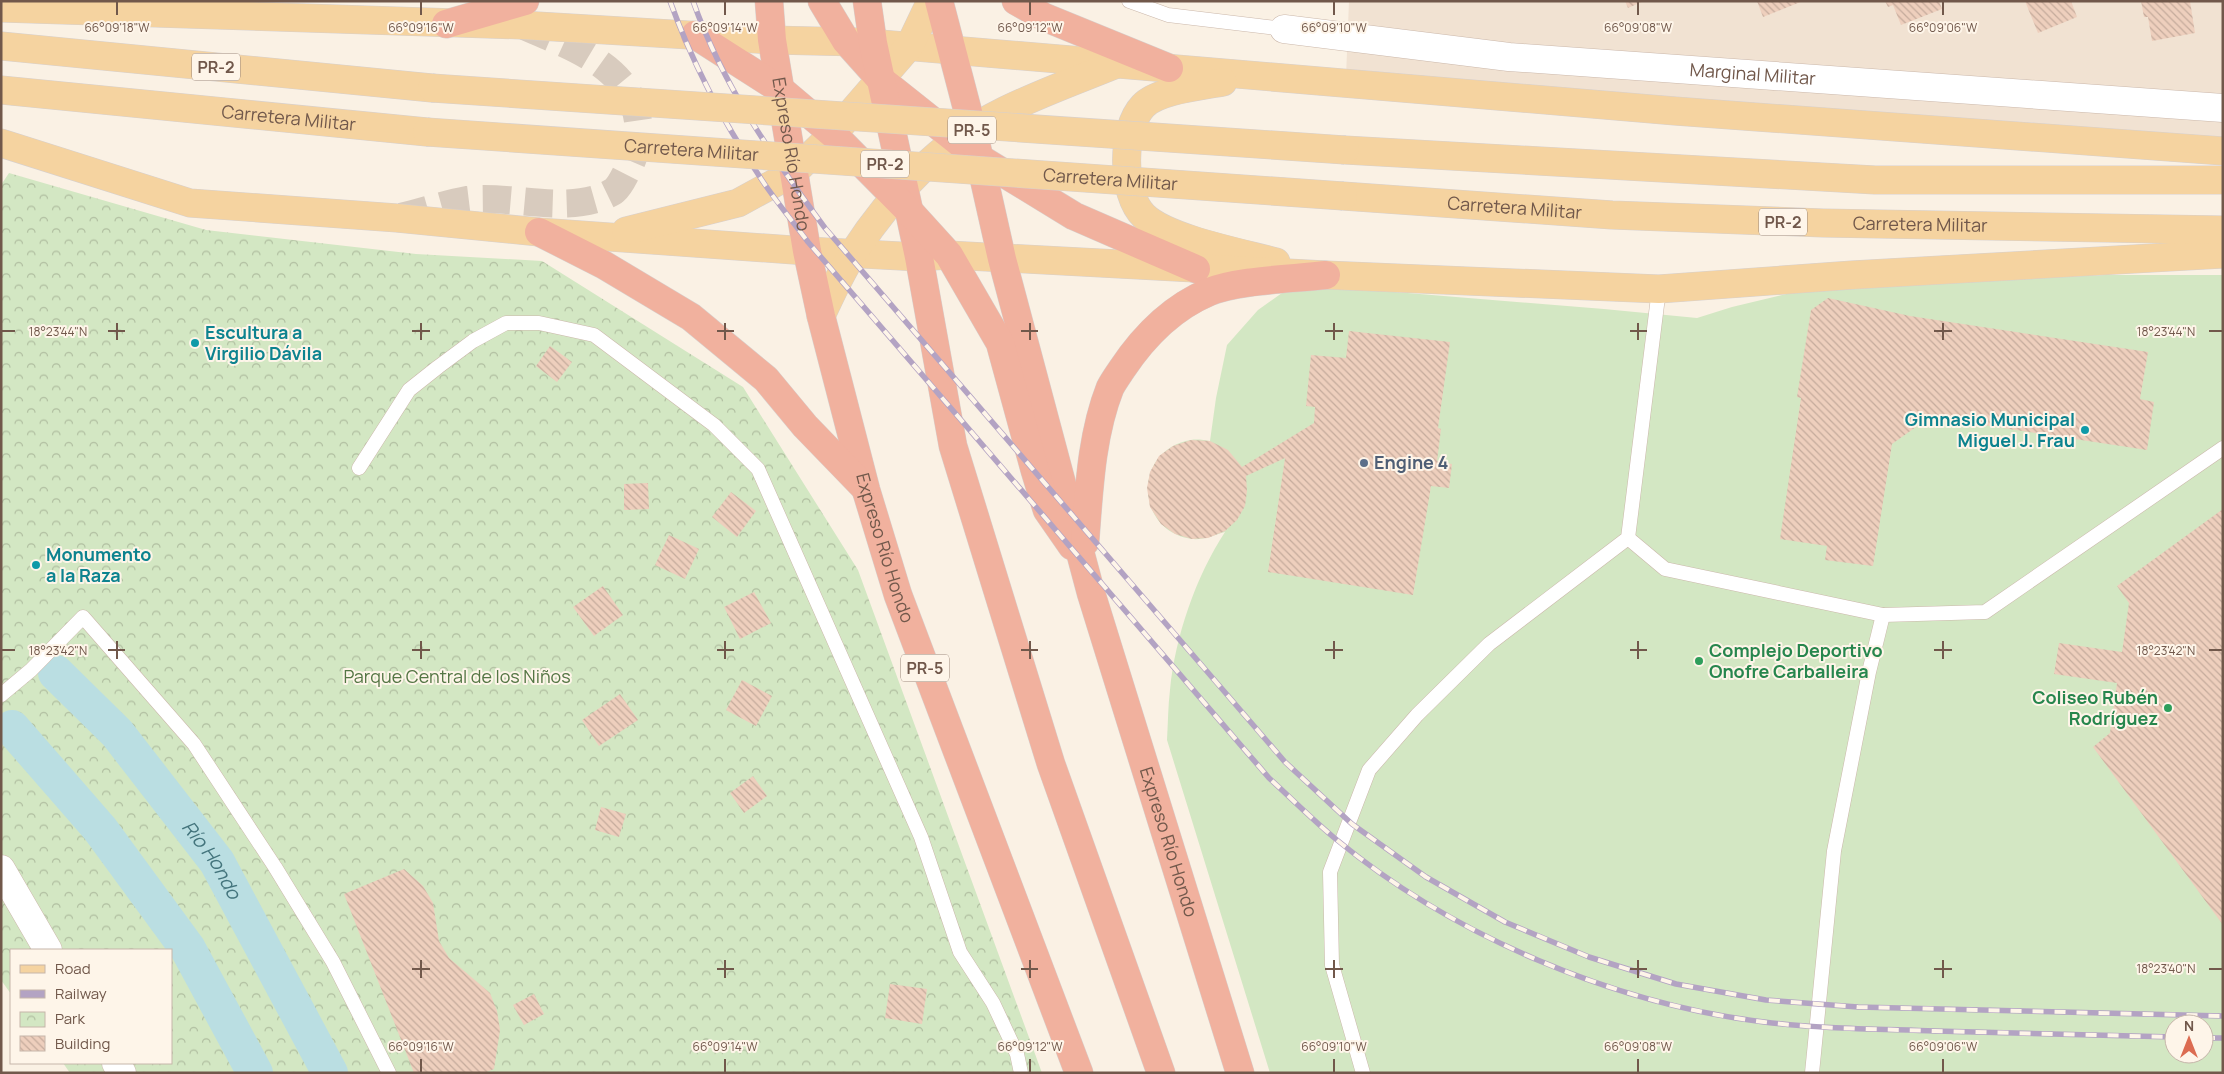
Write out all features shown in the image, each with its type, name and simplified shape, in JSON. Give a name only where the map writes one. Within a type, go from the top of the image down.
[{"type":"highway","points":[[446,24],[525,1]]},
{"type":"highway","name":"Expreso Río Hondo","points":[[768,1],[772,40],[807,251],[821,316],[866,490],[901,604],[1079,1073]]},
{"type":"highway","points":[[822,1],[846,41],[881,80],[965,135]]},
{"type":"highway","points":[[867,1],[873,43],[903,199],[919,256],[953,446],[990,573],[1051,764],[1161,1073]]},
{"type":"highway","name":"Expreso Río Hondo","points":[[939,1],[952,49],[965,135],[979,158],[1002,259],[1091,593],[1240,1073]]},
{"type":"highway","points":[[1016,1],[1044,17],[1169,68]]},
{"type":"highway","points":[[694,35],[781,90],[833,134],[903,199],[949,255],[1000,343],[1047,510],[1083,561]]},
{"type":"highway","points":[[979,158],[1074,216],[1196,269]]},
{"type":"highway","points":[[539,232],[604,264],[691,317],[766,379],[805,426],[866,490]]},
{"type":"highway","points":[[1083,561],[1092,465],[1102,414],[1110,387],[1148,334],[1178,308],[1210,292],[1235,286],[1326,276]]},
{"type":"main road","points":[[603,237],[738,203],[793,173],[833,134],[910,45],[931,1]]},
{"type":"main road","points":[[1,8],[521,25],[772,40],[846,41],[910,45],[1675,111],[2223,151]]},
{"type":"main road","name":"PR-2","points":[[1,46],[432,88],[1346,150],[1875,180],[2223,180]]},
{"type":"main road","points":[[821,316],[853,253],[876,220],[903,199],[965,135],[1001,112],[1118,63]]},
{"type":"main road","points":[[1253,76],[1178,91],[1163,95],[1144,105],[1134,120],[1128,144],[1126,162],[1132,196],[1143,216],[1161,227],[1186,237],[1326,276]]},
{"type":"main road","name":"Carretera Militar","points":[[1,90],[427,132],[1622,216],[1823,223],[2223,230]]},
{"type":"main road","points":[[1,143],[190,203],[397,218],[603,237],[807,251],[919,256],[949,255],[1326,276],[1659,289],[1862,274],[2223,254]]},
{"type":"street","points":[[215,1],[251,16]]},
{"type":"street","name":"Marginal Militar","points":[[1284,29],[1509,57],[2223,108]]},
{"type":"street","points":[[1,869],[47,949]]},
{"type":"lane","points":[[1129,1],[1168,15],[1284,29]]},
{"type":"lane","points":[[1363,1073],[1332,965],[1330,872],[1369,770],[1417,715],[1489,644],[1628,538],[1659,289]]},
{"type":"lane","points":[[359,468],[409,390],[473,342],[506,323],[540,322],[594,335],[714,425],[758,470],[921,837],[960,952],[993,1003],[1017,1054],[1021,1073]]},
{"type":"lane","points":[[1628,538],[1665,569],[1884,615],[1985,612],[2223,448]]},
{"type":"lane","points":[[1812,1073],[1834,851],[1869,672],[1884,615]]},
{"type":"lane","points":[[1,696],[31,670],[82,617],[194,744],[275,867],[333,962],[389,1073]]},
{"type":"shaded area","points":[[1349,1],[2223,1],[2223,142],[1346,77]]},
{"type":"green space","name":"Parque Central de los Niños","points":[[9,173],[206,230],[416,254],[542,261],[743,387],[858,570],[1042,1073],[70,1073],[64,1064],[172,1064],[172,949],[10,949],[10,993],[1,980],[1,185]]},
{"type":"green space","name":"Complejo Deportivo Onofre Carballeira","points":[[2106,275],[2223,275],[2223,1073],[1270,1073],[1167,740],[1173,670],[1182,628],[1196,587],[1225,532],[1196,539],[1173,533],[1159,521],[1151,507],[1148,490],[1151,473],[1159,458],[1172,447],[1191,440],[1210,441],[1216,398],[1227,345],[1258,310],[1282,293],[1310,285],[1697,318],[1732,307],[1811,288]]},
{"type":"building","points":[[1625,1],[1644,1],[1628,8]]},
{"type":"building","points":[[1757,1],[1803,1],[1763,17]]},
{"type":"building","points":[[1885,1],[1939,1],[1942,9],[1901,25],[1893,5],[1888,7]]},
{"type":"building","points":[[2025,1],[2071,1],[2077,17],[2038,33]]},
{"type":"building","points":[[2141,1],[2190,1],[2195,33],[2152,41],[2148,17],[2144,17]]},
{"type":"building","name":"Gimnasio Municipal Miguel J. Frau","points":[[1828,298],[1910,316],[2148,352],[2140,399],[2154,402],[2147,450],[1930,417],[1892,444],[1873,566],[1825,560],[1827,546],[1780,539],[1801,398],[1797,397],[1811,310]]},
{"type":"building","name":"Engine 4","points":[[1349,331],[1450,342],[1438,428],[1441,429],[1437,461],[1452,464],[1449,488],[1431,486],[1413,595],[1268,572],[1285,458],[1246,476],[1245,506],[1237,520],[1225,531],[1208,538],[1192,539],[1175,534],[1161,524],[1150,507],[1147,488],[1150,472],[1159,456],[1173,446],[1191,440],[1210,441],[1228,450],[1242,467],[1314,423],[1315,407],[1306,406],[1311,355],[1346,358]]},
{"type":"building","points":[[550,346],[572,362],[557,382],[536,366]]},
{"type":"building","points":[[648,483],[649,509],[624,510],[624,484]]},
{"type":"building","points":[[731,492],[756,511],[737,537],[712,517]]},
{"type":"building","name":"Coliseo Rubén Rodríguez","points":[[2223,509],[2223,925],[2093,747],[2110,733],[2117,683],[2054,674],[2059,643],[2122,652],[2129,603],[2117,586]]},
{"type":"building","points":[[669,535],[699,549],[685,579],[655,565]]},
{"type":"building","points":[[603,586],[623,615],[594,636],[573,607]]},
{"type":"building","points":[[754,592],[771,623],[740,639],[724,607]]},
{"type":"building","points":[[742,680],[772,696],[756,726],[726,710]]},
{"type":"building","points":[[620,694],[638,720],[599,746],[582,720]]},
{"type":"building","points":[[753,776],[767,796],[744,813],[730,793]]},
{"type":"building","points":[[601,807],[626,814],[619,837],[595,830]]},
{"type":"building","points":[[404,869],[423,886],[433,903],[439,941],[449,958],[490,993],[497,1011],[500,1030],[494,1069],[484,1073],[414,1073],[344,894]]},
{"type":"building","points":[[890,984],[927,989],[922,1024],[885,1018]]},
{"type":"building","points":[[534,994],[544,1014],[524,1025],[513,1005]]},
{"type":"waterway","name":"Río Hondo","points":[[56,673],[117,733],[217,862],[330,1073]]},
{"type":"waterway","name":"Río Hondo","points":[[12,728],[100,829],[188,949],[255,1073]]},
{"type":"tunnel","points":[[401,217],[467,200],[485,199],[561,204],[580,203],[598,199],[614,191],[620,183],[633,157],[638,133],[638,121],[633,102],[623,85],[595,60],[560,41],[524,26]]},
{"type":"railway","points":[[670,1],[698,68],[732,133],[770,192],[808,242],[1269,778],[1328,833],[1383,875],[1432,906],[1484,935],[1538,960],[1594,982],[1708,1013],[1764,1022],[1828,1027],[2164,1037]]},
{"type":"railway","points":[[693,1],[719,62],[750,119],[786,174],[825,228],[1285,762],[1352,824],[1426,877],[1505,922],[1589,957],[1676,984],[1766,1000],[1858,1007],[2223,1016]]},
{"type":"railway","points":[[2214,1038],[2223,1038]]},
{"type":"place","name":"Escultura a Virgilio Dávila","points":[[195,343]]},
{"type":"place","name":"Gimnasio Municipal Miguel J. Frau","points":[[2085,430]]},
{"type":"place","name":"Engine 4","points":[[1364,463]]},
{"type":"place","name":"Monumento a la Raza","points":[[36,565]]},
{"type":"place","name":"Complejo Deportivo Onofre Carballeira","points":[[1699,661]]},
{"type":"place","name":"Coliseo Rubén Rodríguez","points":[[2168,708]]}]
